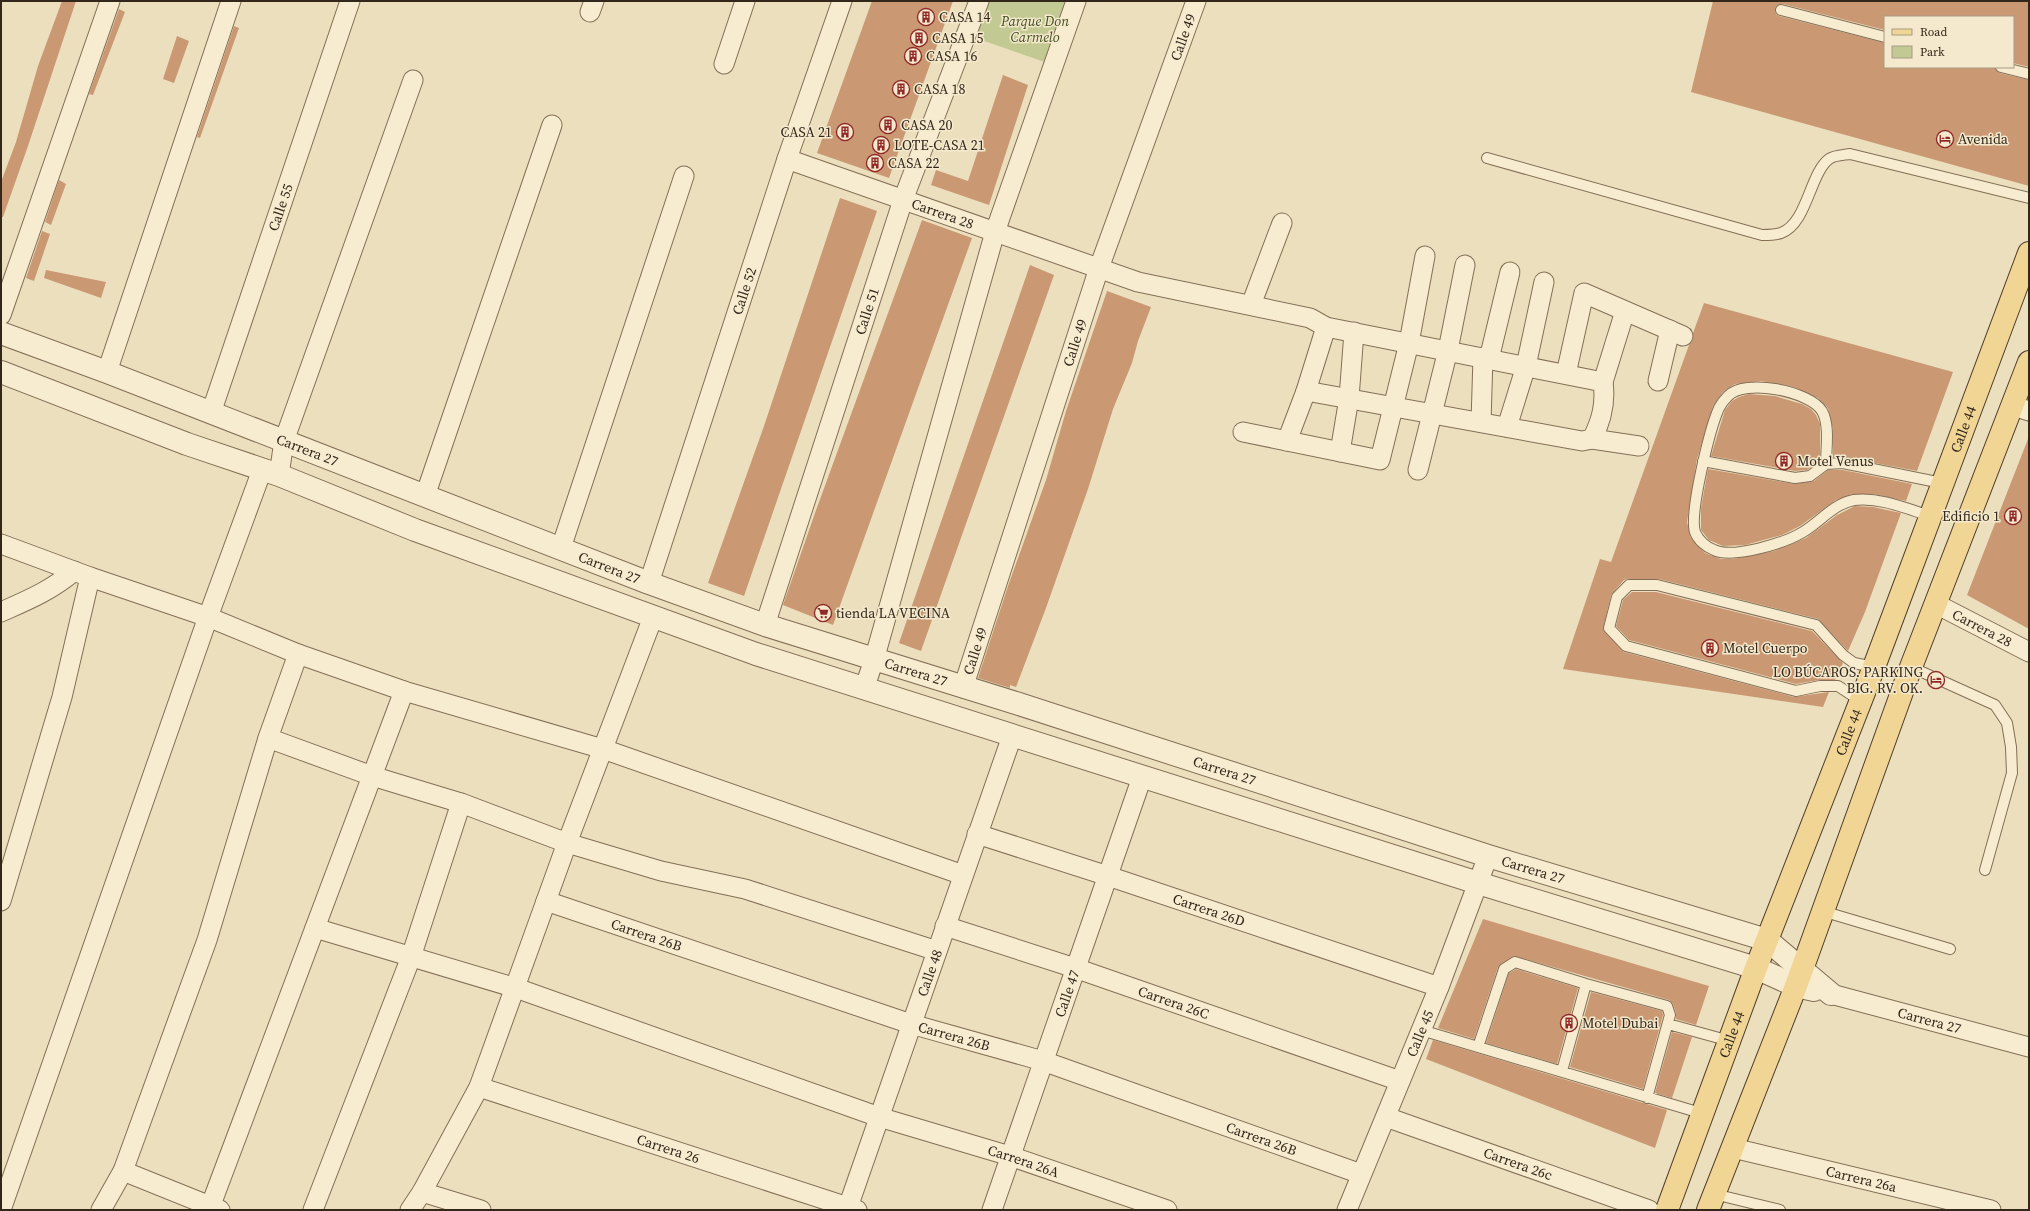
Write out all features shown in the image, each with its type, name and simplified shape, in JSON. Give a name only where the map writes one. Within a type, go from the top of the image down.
[{"type":"main road","name":"Calle 44","points":[[1666,1210],[1704,1114],[1756,968],[1874,667],[2029,253]]},
{"type":"main road","points":[[1711,1202],[1799,978],[1911,667],[1936,604],[2021,408],[2029,362]]},
{"type":"street","points":[[1,315],[110,1]]},
{"type":"street","points":[[107,372],[231,1]]},
{"type":"street","points":[[724,64],[745,1]]},
{"type":"street","name":"Calle 52","points":[[649,582],[787,159],[842,1]]},
{"type":"street","name":"Calle 51","points":[[765,625],[904,200],[979,1]]},
{"type":"street","points":[[864,689],[874,660],[995,232],[1076,1]]},
{"type":"street","name":"Calle 49","points":[[963,688],[1099,268],[1196,1]]},
{"type":"street","name":"Calle 55","points":[[211,414],[345,2]]},
{"type":"street","points":[[1,1210],[208,616],[284,441],[413,80]]},
{"type":"street","points":[[425,496],[552,125]]},
{"type":"street","name":"Carrera 28","points":[[787,159],[1138,282],[1310,318],[1326,327],[1448,350],[1603,382]]},
{"type":"street","points":[[561,548],[684,176]]},
{"type":"street","points":[[1251,305],[1282,223]]},
{"type":"street","points":[[1243,432],[1380,460],[1409,343],[1425,256]]},
{"type":"street","points":[[1418,470],[1448,350],[1466,265]]},
{"type":"street","points":[[1481,422],[1486,358],[1510,272]]},
{"type":"street","points":[[1507,427],[1526,366],[1544,282]]},
{"type":"street","points":[[1566,374],[1584,292],[1677,333],[1658,381]]},
{"type":"street","points":[[1592,439],[1600,424],[1605,398],[1603,382],[1625,311]]},
{"type":"street","points":[[1287,441],[1306,391],[1326,327]]},
{"type":"street","points":[[1340,452],[1348,398],[1354,332]]},
{"type":"street","name":"Carrera 27","points":[[1,333],[107,372],[211,414],[765,625],[1027,707],[1488,856],[1767,940],[1799,978]]},
{"type":"street","name":"Carrera 27","points":[[1,372],[180,441],[271,472],[415,530],[756,654],[1478,883],[1756,968],[1799,978],[1831,994],[2029,1047]]},
{"type":"street","points":[[1306,391],[1582,441],[1592,439],[1639,446]]},
{"type":"street","points":[[1,544],[82,574],[208,616],[298,654],[404,691],[604,749],[963,875]]},
{"type":"street","points":[[1,612],[82,574]]},
{"type":"street","points":[[1,901],[62,697],[82,574]]},
{"type":"street","name":"Carrera 28","points":[[1936,604],[2029,652]]},
{"type":"street","points":[[410,1210],[422,1192],[479,1087],[516,988],[567,843],[653,617]]},
{"type":"street","points":[[101,1210],[123,1171],[207,940],[268,738],[298,654]]},
{"type":"street","points":[[123,1171],[213,1208],[315,928],[404,691]]},
{"type":"street","name":"Calle 48","points":[[851,1209],[879,1117],[1012,736]]},
{"type":"street","points":[[268,738],[372,776],[461,803],[567,843],[662,871],[745,889],[936,951]]},
{"type":"street","name":"Calle 47","points":[[992,1210],[1142,777]]},
{"type":"street","points":[[313,1210],[411,957],[461,803]]},
{"type":"street","name":"Carrera 26D","points":[[977,834],[1108,876],[1439,987]]},
{"type":"street","name":"Calle 45","points":[[1347,1210],[1439,987],[1488,856]]},
{"type":"street","name":"Carrera 26B","points":[[546,901],[912,1024],[1043,1061],[1362,1174]]},
{"type":"street","name":"Carrera 26C","points":[[945,926],[1076,968],[1400,1081]]},
{"type":"street","name":"Carrera 26A","points":[[315,928],[516,988],[879,1117],[1010,1156],[1167,1210]]},
{"type":"street","name":"Carrera 26","points":[[479,1087],[851,1209]]},
{"type":"street","name":"Carrera 26c","points":[[1386,1117],[1649,1210]]},
{"type":"street","name":"Carrera 26a","points":[[1733,1148],[1991,1210]]},
{"type":"street","points":[[422,1192],[481,1210]]},
{"type":"lane","points":[[1781,10],[1884,37]]},
{"type":"lane","points":[[2005,68],[2029,74]]},
{"type":"lane","points":[[1487,158],[1762,235],[1782,233],[1793,223],[1806,202],[1822,166],[1830,158],[1850,154],[2029,198]]},
{"type":"lane","points":[[1826,464],[1826,420],[1821,410],[1810,401],[1787,392],[1765,387],[1740,388],[1728,395],[1719,408],[1703,461],[1693,520],[1695,532],[1704,545],[1715,551],[1740,552],[1782,543],[1804,532],[1832,509],[1852,501],[1873,499],[1930,516]]},
{"type":"lane","points":[[1703,461],[1795,478],[1810,476],[1826,464],[1843,464],[1942,484]]},
{"type":"lane","points":[[1861,701],[1838,686],[1820,686],[1796,691],[1626,646],[1609,628],[1617,596],[1629,585],[1657,585],[1816,625],[1843,655],[1854,663],[1874,667]]},
{"type":"lane","points":[[1911,667],[1995,705],[2007,723],[2011,747],[2012,773],[1985,870]]},
{"type":"lane","points":[[1822,911],[1950,949]]},
{"type":"lane","points":[[1478,1047],[1504,970],[1515,962],[1586,984],[1667,1006],[1670,1015],[1647,1098]]},
{"type":"lane","points":[[1562,1071],[1586,984]]},
{"type":"lane","points":[[1668,1024],[1730,1041]]},
{"type":"lane","points":[[1421,1030],[1704,1114]]},
{"type":"lane","points":[[1711,1202],[1780,1210]]},
{"type":"green space","name":"Parque Don Carmelo","points":[[978,1],[1075,1],[1053,65],[967,35]]},
{"type":"building","points":[[62,1],[76,1],[28,146],[3,217],[1,217],[1,182],[16,142],[38,66]]},
{"type":"building","points":[[872,1],[953,1],[889,178],[817,153]]},
{"type":"building","name":"Avenida","points":[[1713,1],[2029,1],[2029,67],[2014,63],[2014,16],[1884,16],[1884,30],[1783,4],[1777,5],[1775,9],[1776,14],[1779,16],[1884,43],[1884,68],[1996,68],[1999,73],[2029,80],[2029,186],[1691,92]]},
{"type":"building","points":[[119,9],[125,12],[93,95],[89,94]]},
{"type":"building","points":[[234,26],[239,28],[200,138],[197,137]]},
{"type":"building","points":[[177,36],[189,41],[174,83],[163,79]]},
{"type":"building","points":[[1003,75],[1028,85],[989,205],[931,185],[936,170],[968,181]]},
{"type":"building","points":[[59,180],[66,184],[51,225],[45,222]]},
{"type":"building","points":[[840,198],[877,211],[744,596],[708,583],[764,426]]},
{"type":"building","points":[[922,220],[972,238],[833,625],[783,605]]},
{"type":"building","points":[[42,231],[50,234],[34,281],[26,278]]},
{"type":"building","points":[[1030,265],[1054,275],[921,651],[899,643]]},
{"type":"building","points":[[46,270],[106,282],[101,298],[44,278]]},
{"type":"building","points":[[1107,291],[1151,307],[1138,341],[1132,363],[1113,409],[1088,489],[1046,608],[1016,687],[1010,685],[1010,688],[978,678],[1008,586],[1046,480],[1066,411]]},
{"type":"building","name":"Motel Venus","points":[[1704,303],[1953,372],[1917,471],[1844,457],[1833,457],[1833,429],[1828,408],[1818,398],[1793,387],[1761,381],[1735,384],[1723,392],[1713,406],[1697,459],[1687,522],[1691,538],[1705,553],[1721,559],[1733,559],[1774,551],[1806,538],[1837,515],[1855,506],[1873,507],[1901,513],[1865,612],[1848,651],[1818,619],[1659,579],[1624,580],[1611,595],[1603,629],[1624,652],[1794,697],[1829,692],[1823,707],[1563,669],[1600,559],[1611,562],[1689,345],[1693,340],[1693,333]]},
{"type":"building","points":[[1749,394],[1775,396],[1802,404],[1811,409],[1816,415],[1820,424],[1820,461],[1807,470],[1795,471],[1711,456],[1725,410],[1732,401]]},
{"type":"building","name":"Edificio 1","points":[[2029,439],[2029,629],[1967,595]]},
{"type":"building","points":[[1708,469],[1794,484],[1814,481],[1828,470],[1843,470],[1912,484],[1906,501],[1874,494],[1852,494],[1836,500],[1800,526],[1782,535],[1745,545],[1723,546],[1709,540],[1701,530],[1701,508]]},
{"type":"building","points":[[1632,592],[1656,592],[1812,631],[1843,663],[1835,680],[1819,680],[1796,684],[1629,640],[1616,626],[1623,600]]},
{"type":"building","points":[[1483,919],[1709,986],[1696,1025],[1676,1019],[1673,1004],[1669,1000],[1514,956],[1498,967],[1474,1039],[1438,1028]]},
{"type":"building","points":[[1516,969],[1578,988],[1557,1064],[1486,1043],[1509,973]]},
{"type":"building","points":[[1591,992],[1662,1011],[1663,1015],[1643,1089],[1570,1067]]},
{"type":"building","points":[[1672,1032],[1692,1037],[1672,1098],[1655,1093]]},
{"type":"building","points":[[1433,1040],[1667,1110],[1655,1148],[1426,1059]]},
{"type":"place","name":"CASA 14","points":[[926,17]]},
{"type":"place","name":"CASA 15","points":[[919,38]]},
{"type":"place","name":"CASA 16","points":[[913,56]]},
{"type":"place","name":"CASA 18","points":[[901,89]]},
{"type":"place","name":"CASA 20","points":[[888,125]]},
{"type":"place","name":"CASA 21","points":[[845,132]]},
{"type":"place","name":"Avenida","points":[[1945,139]]},
{"type":"place","name":"LOTE-CASA 21","points":[[881,145]]},
{"type":"place","name":"CASA 22","points":[[875,163]]},
{"type":"place","name":"Motel Venus","points":[[1784,461]]},
{"type":"place","name":"Edificio 1","points":[[2013,516]]},
{"type":"place","name":"tienda LA VECINA","points":[[823,613]]},
{"type":"place","name":"Motel Cuerpo","points":[[1710,648]]},
{"type":"place","name":"LO BÚCAROS. PARKING BIG. RV. OK.","points":[[1936,680]]},
{"type":"place","name":"Motel Dubai","points":[[1569,1023]]}]
